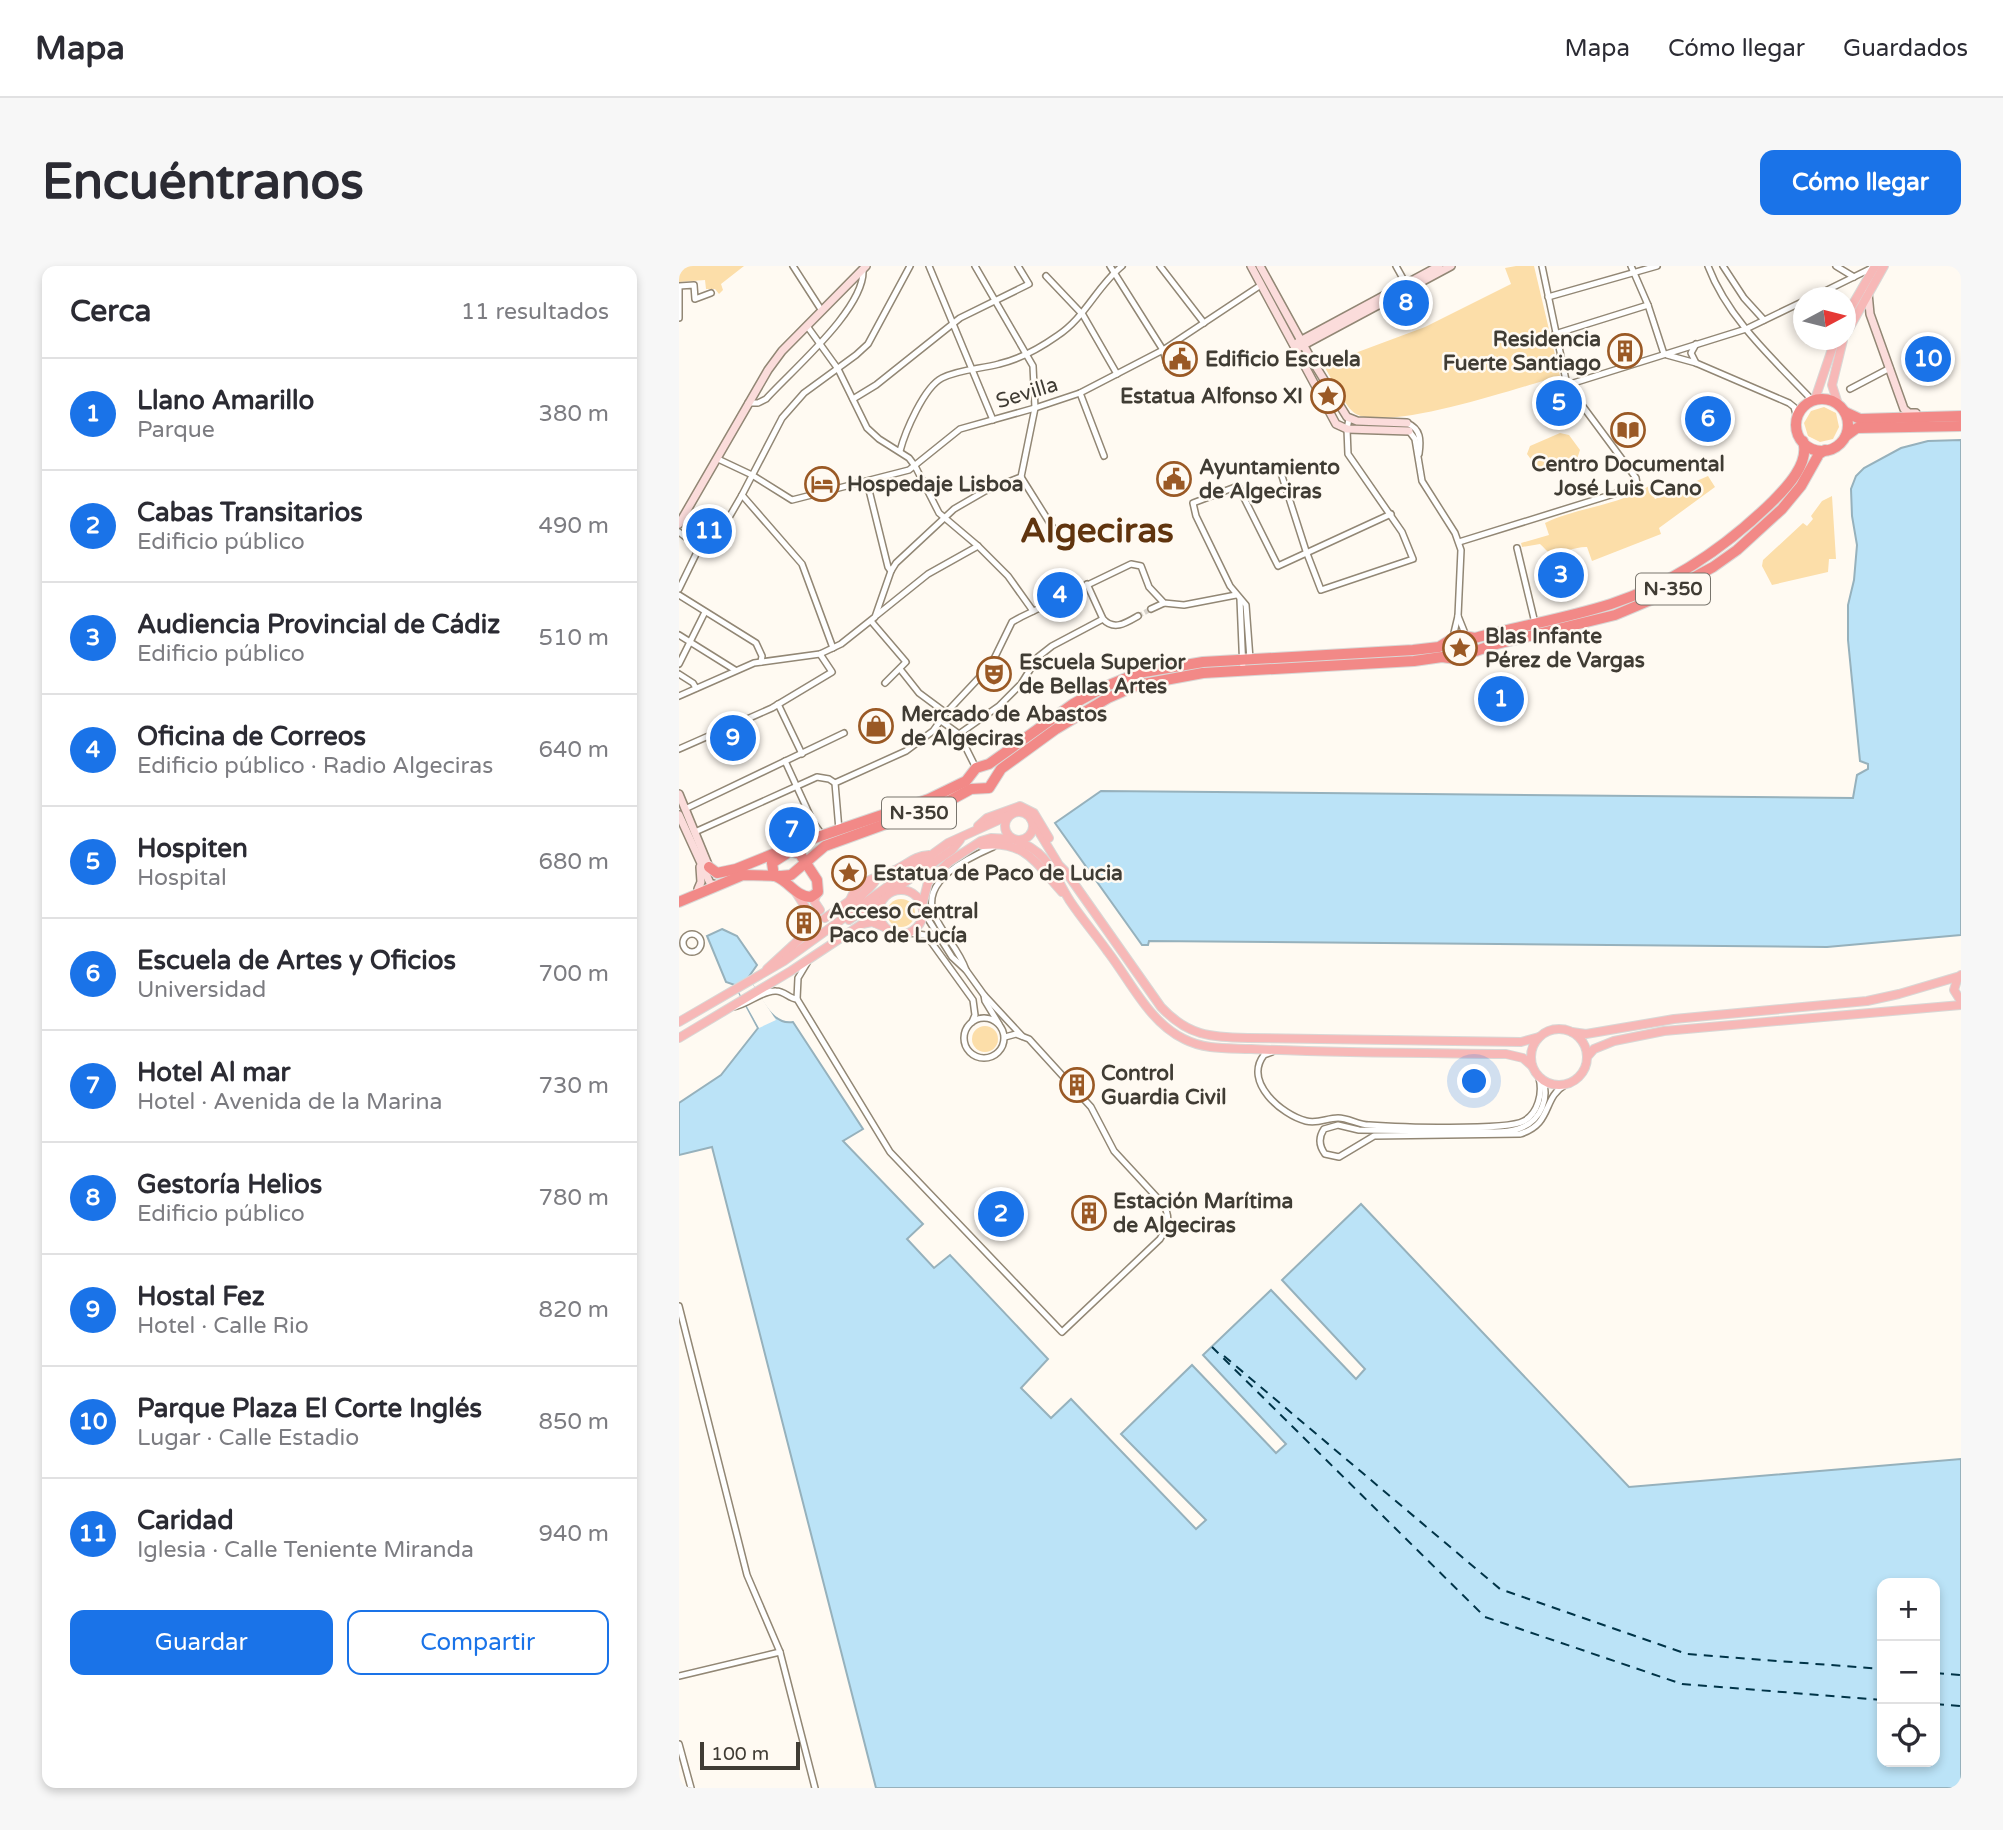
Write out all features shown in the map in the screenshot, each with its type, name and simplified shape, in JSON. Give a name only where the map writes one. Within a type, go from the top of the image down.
[{"type":"highway","points":[[1797,418],[1802,409],[1814,400],[1829,400],[1860,419],[1961,416]]},
{"type":"highway","points":[[1841,408],[1848,427],[1845,436]]},
{"type":"highway","name":"N-350","points":[[679,900],[698,889],[743,875],[774,876],[794,873],[825,846],[856,829],[929,799],[977,771],[1073,704],[1138,673],[1163,667],[1246,659],[1439,647],[1458,635],[1475,638],[1535,623],[1612,603],[1662,583],[1729,542],[1782,492],[1800,465],[1805,451],[1798,433],[1797,418]]},
{"type":"highway","name":"N-350","points":[[679,900],[713,884],[736,869],[784,849],[839,830],[856,829],[949,802],[971,789],[989,788],[1001,769],[1047,736],[1108,698],[1138,685],[1175,677],[1243,671],[1454,658],[1460,660],[1466,659],[1473,652],[1615,615],[1658,597],[1713,567],[1737,550],[1782,509],[1801,486],[1819,454],[1839,444],[1857,428],[1961,426]]},
{"type":"highway","points":[[1803,441],[1815,450],[1825,450]]},
{"type":"highway","points":[[1467,637],[1473,645],[1473,652]]},
{"type":"highway","points":[[1451,639],[1448,650],[1454,658]]},
{"type":"highway","points":[[977,771],[990,769],[994,779]]},
{"type":"highway","name":"N-350","points":[[977,771],[973,785],[978,789]]},
{"type":"highway","points":[[811,840],[796,851],[774,861],[774,876],[786,881],[807,898],[816,895],[814,854]]},
{"type":"highway","points":[[784,849],[796,851],[806,863],[817,889]]},
{"type":"highway","points":[[705,866],[717,873],[736,869]]},
{"type":"main road","points":[[1251,266],[1349,419],[1407,423]]},
{"type":"main road","points":[[1260,266],[1336,424],[1347,429],[1409,432]]},
{"type":"main road","points":[[1299,344],[1439,266]]},
{"type":"main road","points":[[1299,344],[1451,266]]},
{"type":"main road","points":[[1854,287],[1875,266]]},
{"type":"main road","points":[[1856,315],[1884,266]]},
{"type":"main road","points":[[681,520],[768,370],[865,267]]},
{"type":"main road","points":[[1868,292],[1870,314],[1906,411],[1928,417]]},
{"type":"main road","points":[[1814,400],[1832,350]]},
{"type":"main road","points":[[1841,350],[1832,385],[1841,408]]},
{"type":"main road","points":[[679,794],[682,812],[713,884]]},
{"type":"main road","points":[[971,833],[987,818],[1013,807],[1028,808],[1038,819],[1066,872],[1161,1007],[1175,1021],[1213,1037],[1521,1042],[1552,1030],[1562,1029],[1586,1034],[1674,1019],[1867,1001],[1960,976]]},
{"type":"main road","points":[[682,812],[695,832],[705,866],[698,889]]},
{"type":"main road","points":[[679,1023],[784,961],[948,843],[1012,814],[1023,813],[1031,819],[1066,872]]},
{"type":"main road","points":[[1012,814],[1006,819],[1007,834],[1044,857],[1058,876],[1069,899]]},
{"type":"main road","points":[[679,1038],[862,924],[872,922],[896,934],[910,933],[920,924],[928,882],[936,872],[969,849],[991,838],[1024,840],[1033,827],[1031,819]]},
{"type":"main road","points":[[784,961],[806,951],[889,894],[952,850],[962,838]]},
{"type":"main road","points":[[969,849],[980,845],[1000,845],[1021,851],[1035,860],[1069,899],[1150,1011],[1173,1033],[1193,1044],[1212,1048],[1506,1054],[1523,1058],[1541,1080],[1551,1085],[1565,1085],[1580,1076],[1587,1057],[1594,1049],[1613,1041],[1664,1031],[1961,1003],[1954,990],[1960,976]]},
{"type":"main road","points":[[817,889],[815,904],[822,914],[851,900],[888,872],[911,859],[932,854]]},
{"type":"main road","points":[[851,900],[855,891],[879,874],[888,872]]},
{"type":"main road","points":[[851,912],[857,898],[870,890],[875,881]]},
{"type":"main road","points":[[762,975],[813,920],[794,888]]},
{"type":"main road","points":[[803,905],[817,889]]},
{"type":"main road","points":[[884,927],[879,909],[889,894],[902,890],[911,892],[923,908]]},
{"type":"main road","points":[[1572,1032],[1583,1043],[1587,1057]]},
{"type":"main road","points":[[1532,1066],[1531,1051],[1539,1037]]},
{"type":"street","points":[[793,266],[822,311]]},
{"type":"street","points":[[699,548],[713,545],[782,418],[804,393],[867,344],[910,266]]},
{"type":"street","points":[[929,266],[993,420]]},
{"type":"street","points":[[975,266],[1033,366],[1035,408],[1021,477],[1053,528]]},
{"type":"street","points":[[853,399],[876,385],[960,317],[1029,284],[1018,266]]},
{"type":"street","points":[[1110,266],[1163,350],[1168,367]]},
{"type":"street","points":[[900,451],[913,416],[939,379],[1009,362],[1058,336],[1083,315],[1122,266]]},
{"type":"street","points":[[1160,266],[1204,323]]},
{"type":"street","points":[[1396,266],[1406,284]]},
{"type":"street","points":[[1459,542],[1633,488],[1637,482],[1567,385],[1542,266]]},
{"type":"street","points":[[1631,266],[1664,354]]},
{"type":"street","points":[[1548,297],[1657,266]]},
{"type":"street","points":[[1707,266],[1715,286],[1746,329],[1814,400]]},
{"type":"street","points":[[1723,266],[1744,298],[1764,320]]},
{"type":"street","points":[[1836,266],[1855,284]]},
{"type":"street","points":[[1846,287],[1855,284],[1875,266]]},
{"type":"street","points":[[748,403],[758,403],[766,399],[846,313],[862,282],[865,267]]},
{"type":"street","points":[[1046,276],[1083,315],[1117,374]]},
{"type":"street","points":[[679,318],[679,286],[694,285],[695,299],[711,293]]},
{"type":"street","name":"Sevilla","points":[[753,475],[792,500],[909,470],[960,429],[1080,393],[1163,350],[1261,285]]},
{"type":"street","points":[[1555,334],[1648,306]]},
{"type":"street","points":[[1567,385],[1746,329],[1793,306]]},
{"type":"street","points":[[807,326],[838,369],[867,428],[879,439],[900,451],[915,466],[939,513],[1008,576],[1033,611]]},
{"type":"street","points":[[1696,344],[1691,354],[1696,363]]},
{"type":"street","points":[[1664,354],[1696,363],[1789,402],[1794,407],[1797,418]]},
{"type":"street","points":[[1850,388],[1890,368]]},
{"type":"street","points":[[1080,393],[1104,456]]},
{"type":"street","points":[[1281,473],[1321,590],[1413,559],[1391,514],[1348,454],[1349,419]]},
{"type":"street","points":[[1407,423],[1418,431],[1421,439],[1418,457]]},
{"type":"street","points":[[1409,432],[1415,439],[1425,488],[1459,542],[1462,562],[1458,616],[1451,639]]},
{"type":"street","points":[[718,459],[753,475]]},
{"type":"street","points":[[873,619],[891,571],[897,563],[945,517],[985,491],[1021,477]]},
{"type":"street","points":[[867,482],[888,568],[891,571]]},
{"type":"street","points":[[1243,671],[1246,659],[1246,605],[1238,597],[1196,516],[1193,503],[1238,486],[1276,565],[1391,514]]},
{"type":"street","points":[[742,495],[801,564],[833,648]]},
{"type":"street","points":[[679,532],[699,548]]},
{"type":"street","points":[[679,696],[735,670],[761,662],[820,654],[833,648],[928,574],[978,546]]},
{"type":"street","points":[[679,589],[699,548]]},
{"type":"street","points":[[1517,548],[1535,623]]},
{"type":"street","points":[[835,783],[906,751],[933,731],[946,713],[991,665],[1012,622],[1132,564],[1141,566],[1149,587],[1164,603]]},
{"type":"street","points":[[1087,584],[1107,624],[1117,626],[1138,616]]},
{"type":"street","points":[[679,595],[756,643],[762,656],[761,662]]},
{"type":"street","points":[[1151,609],[1164,603],[1184,605],[1238,597]]},
{"type":"street","points":[[679,664],[705,612]]},
{"type":"street","points":[[1458,616],[1467,637]]},
{"type":"street","points":[[873,619],[905,660],[905,665],[885,683]]},
{"type":"street","points":[[959,734],[999,706],[1021,684],[1038,657],[1052,646],[1103,619]]},
{"type":"street","points":[[679,635],[735,670]]},
{"type":"street","points":[[679,749],[778,704],[832,672],[820,654]]},
{"type":"street","points":[[901,669],[919,693],[946,713]]},
{"type":"street","points":[[679,674],[696,688]]},
{"type":"street","points":[[778,704],[801,754]]},
{"type":"street","points":[[941,721],[959,734],[977,771]]},
{"type":"street","points":[[682,812],[844,733]]},
{"type":"street","points":[[785,761],[815,826],[823,836]]},
{"type":"street","points":[[695,832],[817,777],[835,783]]},
{"type":"street","points":[[835,783],[839,830]]},
{"type":"street","points":[[966,970],[963,958],[934,914],[932,898],[939,881],[945,875],[975,855],[1000,845]]},
{"type":"street","points":[[811,958],[798,978],[797,999],[890,1152],[1062,1332],[1160,1239],[1168,1220],[1168,1212],[1114,1151],[1091,1107],[1029,1039],[1001,1016],[966,970],[952,957],[923,908]]},
{"type":"street","points":[[910,933],[925,935],[929,939],[973,1000],[975,1014],[966,1030],[965,1044],[969,1052],[986,1058],[1001,1050],[1005,1037],[984,995]]},
{"type":"street","points":[[679,942],[691,935],[697,936],[701,943],[697,951],[679,949]]},
{"type":"street","points":[[685,938],[687,950]]},
{"type":"street","points":[[730,1008],[743,1006],[772,991],[797,999]]},
{"type":"street","points":[[971,1023],[988,1018],[999,1024]]},
{"type":"street","points":[[1005,1037],[1022,1035]]},
{"type":"street","points":[[1273,1051],[1264,1055],[1259,1065],[1260,1078],[1267,1096],[1297,1117],[1312,1122],[1339,1118],[1370,1126],[1506,1126],[1522,1122],[1533,1111],[1540,1096],[1541,1080]]},
{"type":"street","points":[[1541,1080],[1545,1094],[1539,1112],[1531,1122],[1520,1128],[1491,1132],[1359,1130],[1338,1125],[1324,1129],[1320,1137],[1321,1146],[1325,1154],[1339,1157],[1374,1136],[1520,1134],[1540,1122],[1556,1091],[1565,1085]]},
{"type":"street","points":[[679,1306],[747,1575],[780,1652],[815,1788]]},
{"type":"street","points":[[679,1676],[780,1652]]},
{"type":"street","points":[[679,1744],[691,1788]]},
{"type":"shaded area","points":[[679,266],[744,266],[721,284],[723,290],[719,294],[715,289],[706,289],[705,280],[679,282]]},
{"type":"shaded area","points":[[1534,266],[1560,376],[1425,413],[1373,418],[1352,411],[1323,365],[1425,327],[1511,284],[1505,268]]},
{"type":"shaded area","points":[[1824,407],[1836,413],[1839,427],[1833,439],[1820,442],[1808,436],[1804,423],[1811,411]]},
{"type":"shaded area","points":[[1560,433],[1569,435],[1580,450],[1576,462],[1554,470],[1544,470],[1527,454],[1530,446]]},
{"type":"shaded area","points":[[1708,476],[1715,487],[1659,528],[1661,534],[1592,561],[1587,547],[1553,553],[1540,544],[1522,547],[1521,543],[1549,535],[1545,523],[1558,518],[1624,498],[1649,486],[1655,499]]},
{"type":"shaded area","points":[[1832,496],[1836,559],[1829,559],[1828,572],[1772,585],[1762,566],[1763,560],[1803,523],[1807,526],[1822,501]]},
{"type":"shaded area","points":[[901,899],[911,903],[915,913],[911,923],[901,927],[891,923],[887,913],[891,903]]},
{"type":"shaded area","points":[[985,1026],[995,1029],[998,1039],[995,1049],[985,1052],[975,1049],[972,1039],[975,1029]]},
{"type":"water","points":[[1961,440],[1961,935],[1827,947],[1149,941],[1148,945],[1142,945],[1055,823],[1101,791],[1853,798],[1857,775],[1868,769],[1868,764],[1860,761],[1848,640],[1848,605],[1854,580],[1857,545],[1851,489],[1856,476],[1864,468],[1901,448],[1928,441]]},
{"type":"water","points":[[722,929],[737,936],[757,965],[748,978],[761,1000],[778,1019],[793,1022],[863,1129],[843,1141],[923,1224],[907,1239],[934,1268],[950,1255],[1048,1359],[1021,1388],[1051,1418],[1071,1399],[1196,1529],[1206,1520],[1121,1434],[1192,1365],[1276,1453],[1286,1444],[1203,1355],[1271,1290],[1356,1379],[1365,1369],[1282,1280],[1361,1204],[1629,1487],[1961,1459],[1961,1788],[876,1788],[712,1147],[679,1155],[679,1103],[721,1075],[758,1028],[735,985],[726,982],[707,936]]},
{"type":"pier","points":[[748,977],[776,1020],[759,1028],[735,985]]},
{"type":"ferry route","points":[[1212,1347],[1485,1617],[1682,1684],[1877,1700]]},
{"type":"ferry route","points":[[1224,1356],[1500,1589],[1687,1654],[1877,1669]]},
{"type":"ferry route","points":[[1940,1673],[1961,1675]]},
{"type":"ferry route","points":[[1940,1704],[1961,1706]]},
{"type":"tunnel","points":[[1138,616],[1151,609]]},
{"type":"place","name":"Gestoría Helios","points":[[1406,303]]},
{"type":"place","name":"Residencia Fuerte Santiago","points":[[1625,351]]},
{"type":"place","name":"Edificio Escuela","points":[[1180,359]]},
{"type":"place","name":"Parque Plaza El Corte Inglés","points":[[1928,359]]},
{"type":"place","name":"Estatua Alfonso XI","points":[[1328,396]]},
{"type":"place","name":"Hospiten","points":[[1559,403]]},
{"type":"place","name":"Escuela de Artes y Oficios","points":[[1708,419]]},
{"type":"place","name":"Centro Documental José Luis Cano","points":[[1628,430]]},
{"type":"place","name":"Ayuntamiento de Algeciras","points":[[1174,479]]},
{"type":"place","name":"Hospedaje Lisboa","points":[[822,484]]},
{"type":"place","name":"Caridad","points":[[709,531]]},
{"type":"place","name":"Audiencia Provincial de Cádiz","points":[[1561,575]]},
{"type":"place","name":"Oficina de Correos","points":[[1060,595]]},
{"type":"place","name":"Blas Infante Pérez de Vargas","points":[[1460,648]]},
{"type":"place","name":"Escuela Superior de Bellas Artes","points":[[994,674]]},
{"type":"place","name":"Llano Amarillo","points":[[1501,699]]},
{"type":"place","name":"Mercado de Abastos de Algeciras","points":[[876,726]]},
{"type":"place","name":"Hostal Fez","points":[[733,738]]},
{"type":"place","name":"Hotel Al mar","points":[[792,830]]},
{"type":"place","name":"Estatua de Paco de Lucia","points":[[849,873]]},
{"type":"place","name":"Acceso Central Paco de Lucía","points":[[804,923]]},
{"type":"place","name":"Control Guardia Civil","points":[[1077,1085]]},
{"type":"place","name":"Estación Marítima de Algeciras","points":[[1089,1213]]},
{"type":"place","name":"Cabas Transitarios","points":[[1001,1214]]},
{"type":"district","name":"Algeciras","points":[[1097,531]]}]
